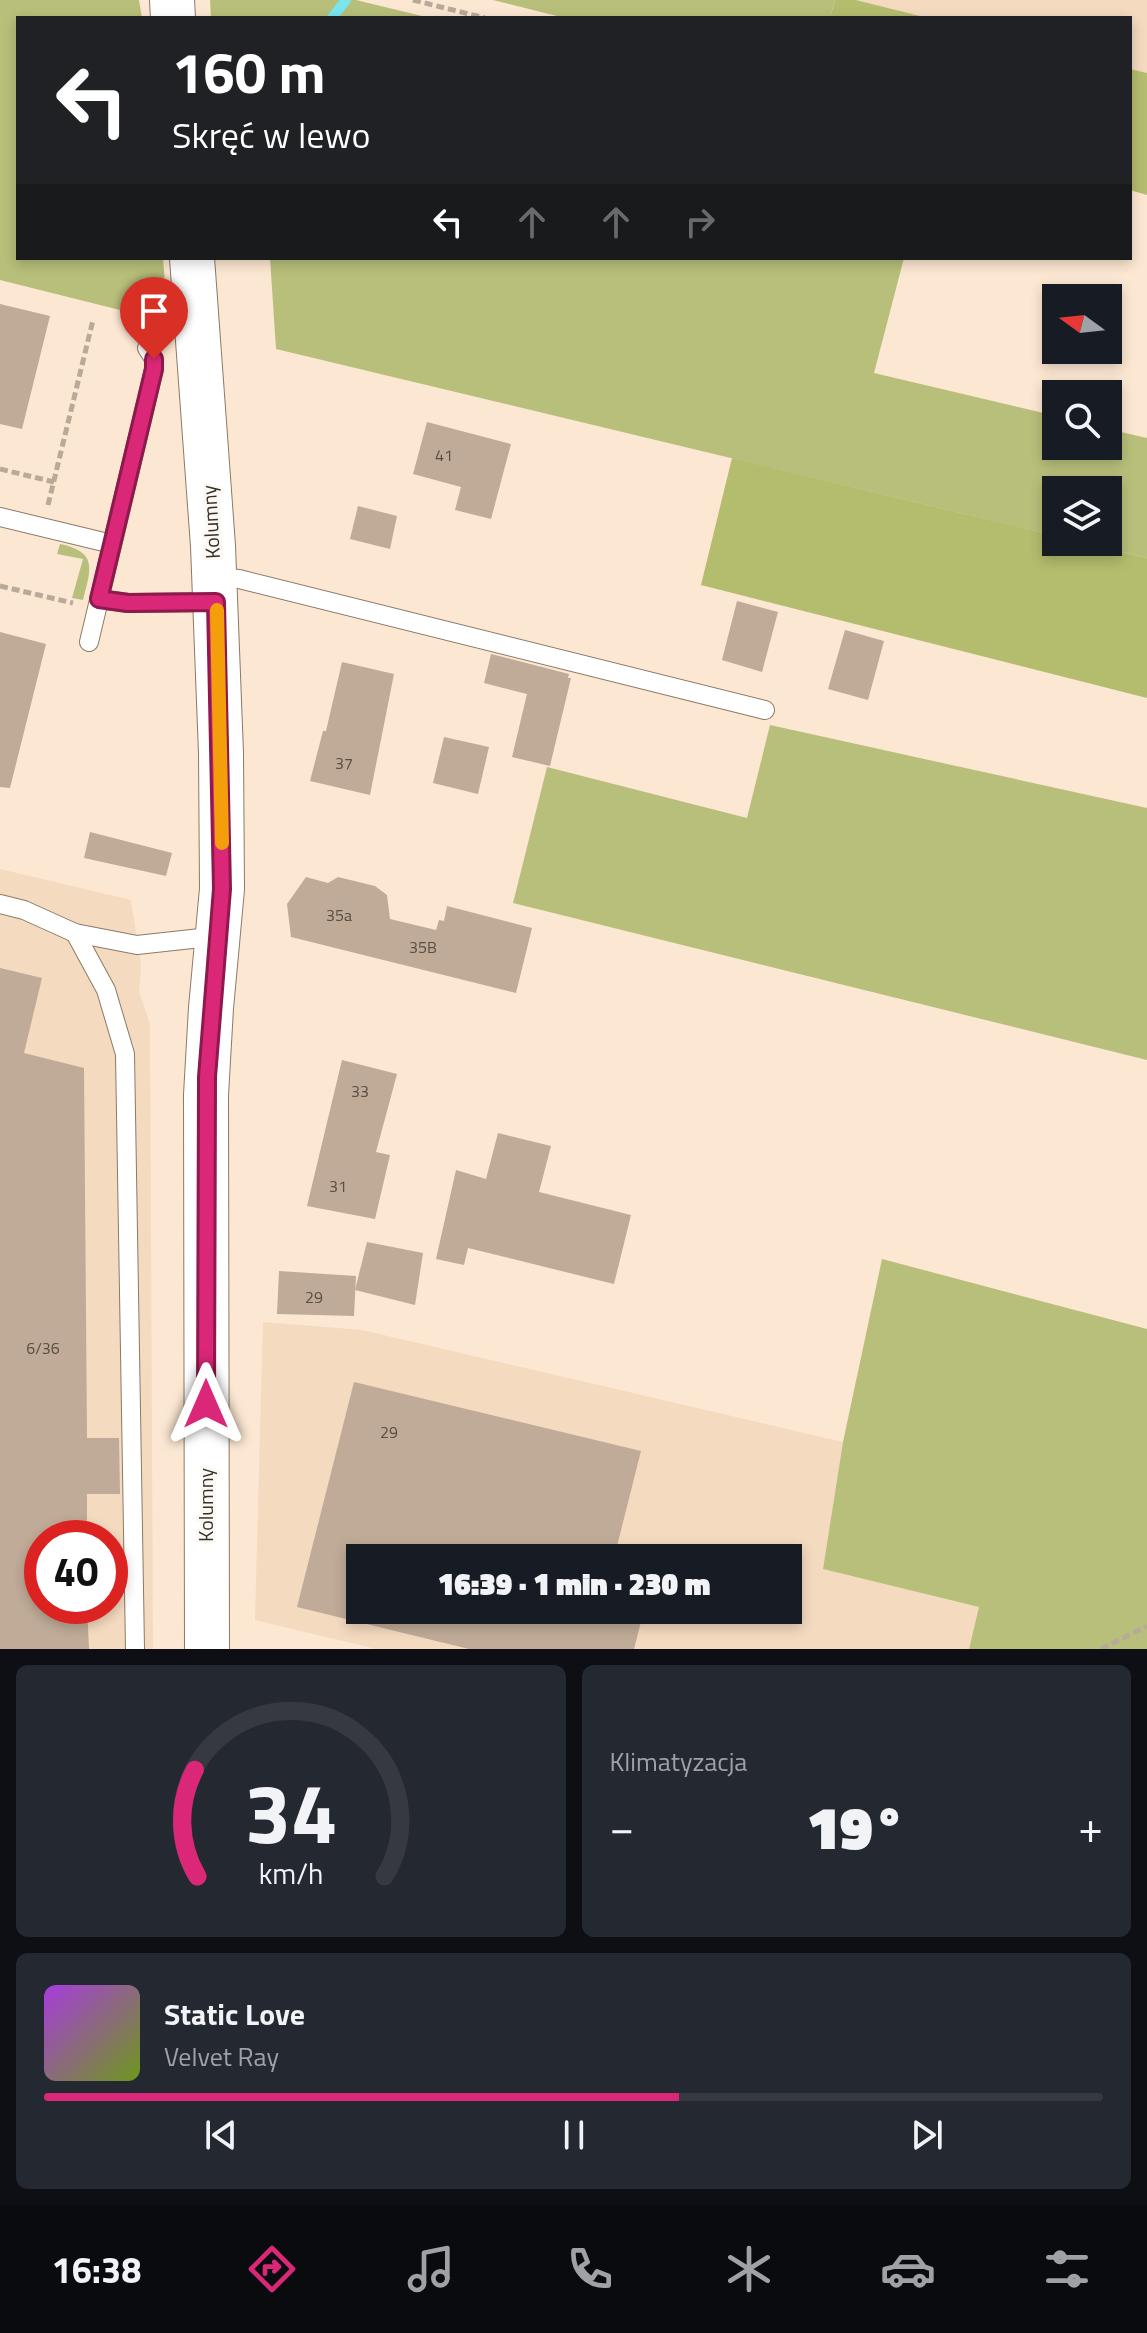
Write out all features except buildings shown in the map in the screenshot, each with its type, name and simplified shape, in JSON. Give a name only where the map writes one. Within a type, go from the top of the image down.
[{"type":"street","name":"Kolumny","points":[[192,260],[215,590],[222,859],[206,1095],[207,1649]]},
{"type":"lane","points":[[89,642],[154,369],[154,359],[147,348]]},
{"type":"lane","points":[[0,517],[112,544]]},
{"type":"lane","points":[[98,604],[128,603],[215,590],[239,579],[765,710]]},
{"type":"lane","points":[[0,904],[24,910],[75,933],[137,945],[219,936]]},
{"type":"lane","points":[[75,933],[106,990],[125,1054],[135,1649]]},
{"type":"path","points":[[413,0],[477,16]]},
{"type":"path","points":[[43,527],[93,320]]},
{"type":"path","points":[[0,469],[54,482]]},
{"type":"path","points":[[0,586],[98,604]]},
{"type":"path","points":[[1101,1649],[1147,1626]]},
{"type":"shaded area","points":[[856,0],[1147,0],[1147,73],[1132,69],[1132,16],[920,16]]},
{"type":"shaded area","points":[[0,869],[131,900],[141,965],[139,992],[150,1024],[153,1649],[0,1649]]},
{"type":"shaded area","points":[[263,1322],[362,1330],[843,1442],[823,1569],[979,1607],[969,1649],[376,1649],[255,1620]]},
{"type":"green space","points":[[0,0],[139,0],[142,16],[16,16],[16,260],[163,260],[168,322],[0,280]]},
{"type":"green space","points":[[210,0],[356,0],[422,16],[211,16]]},
{"type":"green space","points":[[493,0],[835,0],[831,16],[557,16]]},
{"type":"green space","points":[[835,0],[856,0],[920,16],[831,16]]},
{"type":"green space","points":[[1132,69],[1147,73],[1147,195],[1132,191]]},
{"type":"green space","points":[[270,260],[903,260],[874,373],[1042,413],[1042,460],[1122,460],[1122,432],[1147,438],[1147,558],[1122,552],[1122,476],[1042,476],[1042,533],[276,349]]},
{"type":"green space","points":[[732,458],[1042,533],[1042,556],[1122,556],[1122,552],[1147,558],[1147,698],[701,585]]},
{"type":"green space","points":[[60,544],[81,552],[89,563],[83,600],[72,598],[83,559],[57,554]]},
{"type":"green space","points":[[770,725],[1147,808],[1147,1060],[513,903],[547,767],[747,818]]},
{"type":"green space","points":[[882,1259],[1147,1329],[1147,1649],[969,1649],[979,1607],[823,1569],[843,1442]]},
{"type":"waterway","points":[[334,16],[346,0]]},
{"type":"slow traffic","points":[[217,610],[222,843]]},
{"type":"route","points":[[154,359],[99,599],[128,603],[216,602],[222,889],[207,1077],[206,1404]]}]
